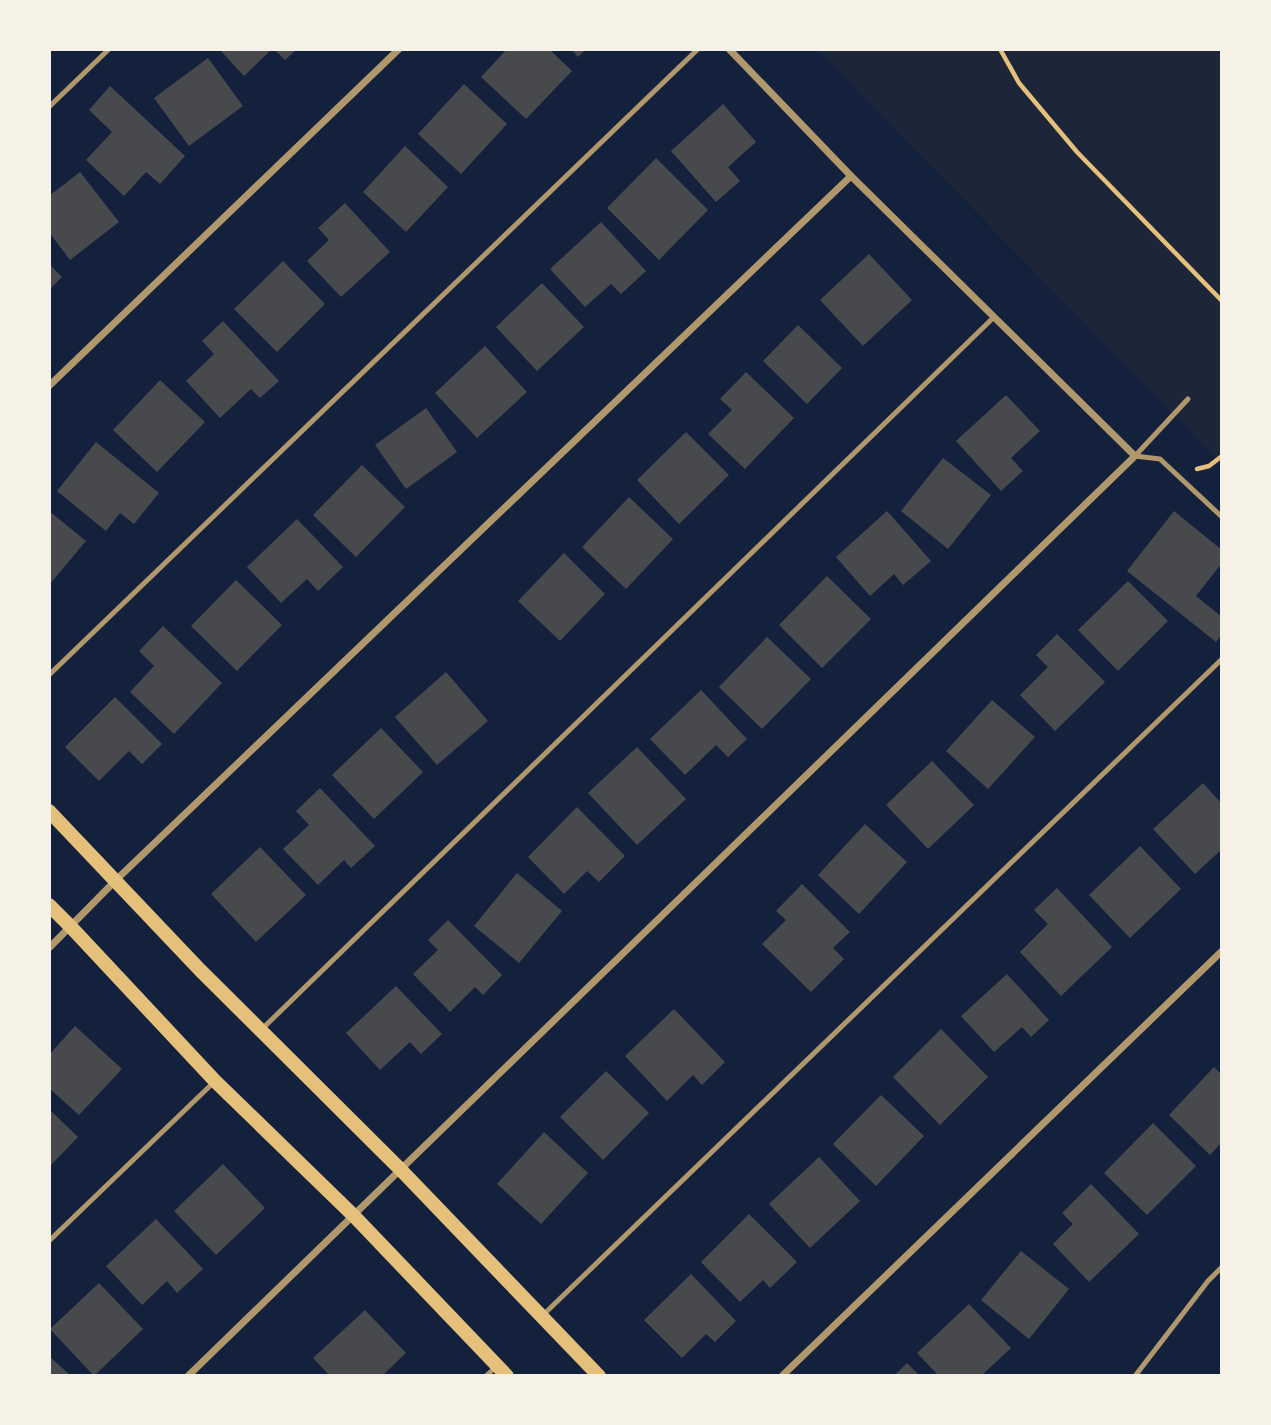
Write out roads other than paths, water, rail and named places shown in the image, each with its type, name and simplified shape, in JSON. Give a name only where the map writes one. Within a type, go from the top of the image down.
[{"type":"main road","points":[[49,811],[200,970],[401,1170],[599,1376]]},
{"type":"main road","points":[[49,905],[215,1081],[354,1216],[496,1373]]},
{"type":"street","points":[[49,386],[399,49]]},
{"type":"street","points":[[188,1376],[1135,456],[851,176],[729,49]]},
{"type":"street","points":[[49,948],[116,880],[851,176]]},
{"type":"street","points":[[782,1376],[1222,951]]},
{"type":"lane","points":[[49,107],[109,49]]},
{"type":"lane","points":[[49,675],[698,49]]},
{"type":"lane","points":[[261,1030],[994,317]]},
{"type":"lane","points":[[1135,456],[1188,399]]},
{"type":"lane","points":[[1135,456],[1160,459],[1222,517]]},
{"type":"lane","points":[[542,1316],[1222,659]]},
{"type":"lane","points":[[49,1241],[215,1081]]},
{"type":"lane","points":[[1135,1376],[1208,1281],[1222,1267]]}]
